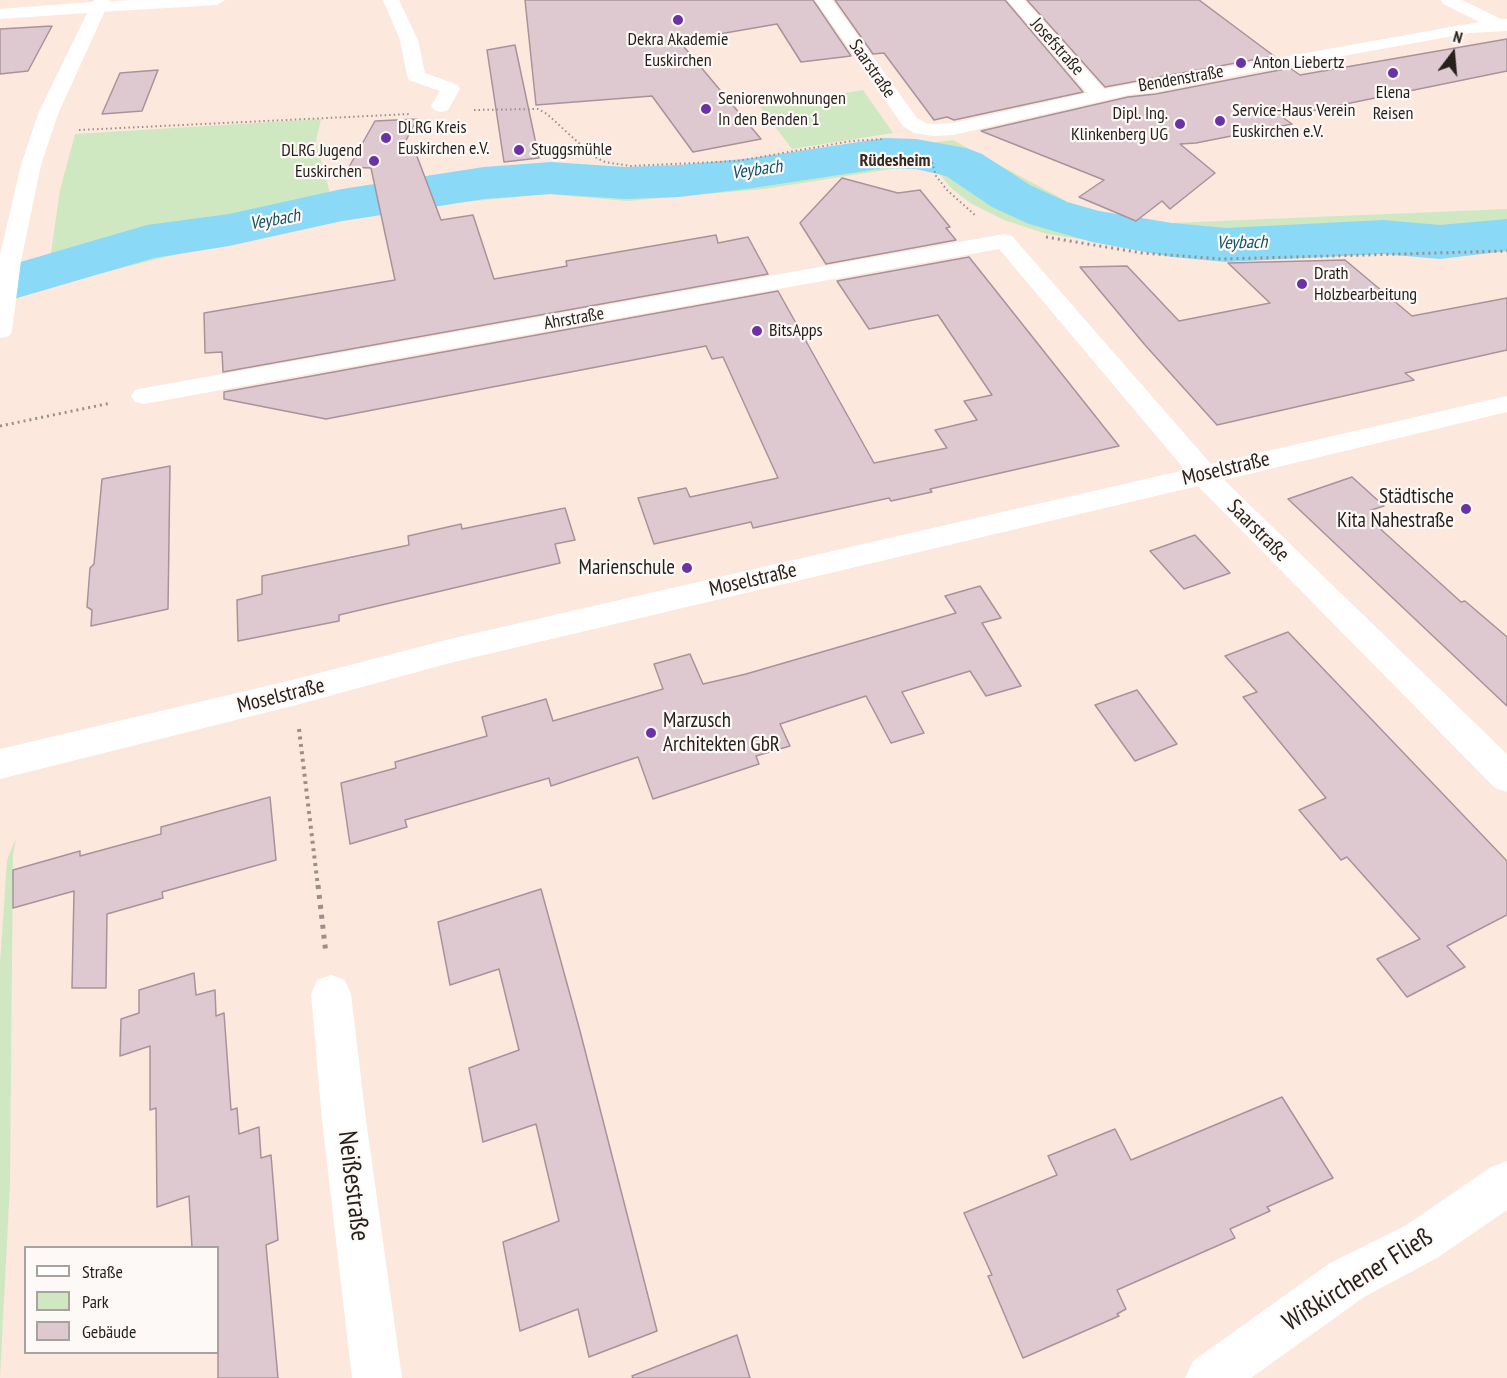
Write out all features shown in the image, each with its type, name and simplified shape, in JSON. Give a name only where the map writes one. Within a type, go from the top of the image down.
[{"type":"street","points":[[0,14],[101,4],[217,0]]},
{"type":"street","points":[[391,0],[408,40],[416,76],[451,89],[441,106]]},
{"type":"street","name":"Saarstraße","points":[[823,0],[910,122],[927,130]]},
{"type":"street","name":"Josefstraße","points":[[1015,0],[1099,95]]},
{"type":"street","points":[[1449,0],[1504,26]]},
{"type":"street","points":[[2,320],[10,261],[26,184],[42,131],[59,89],[101,4]]},
{"type":"street","name":"Bendenstraße","points":[[927,130],[953,129],[1099,95],[1156,86],[1249,66],[1504,26]]},
{"type":"street","name":"Saarstraße","points":[[1004,241],[1202,474],[1507,777]]},
{"type":"street","name":"Ahrstraße","points":[[144,396],[1004,241]]},
{"type":"street","name":"Moselstraße","points":[[0,764],[296,692],[450,651],[1507,404]]},
{"type":"street","name":"Neißestraße","points":[[331,994],[344,1120],[377,1378]]},
{"type":"street","name":"Wißkirchener Fließ","points":[[1210,1378],[1347,1281],[1421,1242],[1507,1183]]},
{"type":"path","points":[[473,111],[538,109],[547,114],[593,156],[605,162],[630,166],[737,161],[852,141],[897,138],[927,130]]},
{"type":"path","points":[[77,130],[417,113]]},
{"type":"path","points":[[933,167],[936,176],[947,190],[1004,241]]},
{"type":"path","points":[[1037,236],[1196,259],[1464,254],[1507,251]]},
{"type":"path","points":[[0,426],[144,396]]},
{"type":"path","points":[[298,724],[324,942]]},
{"type":"green space","points":[[863,90],[893,133],[792,149],[760,107]]},
{"type":"green space","points":[[321,119],[316,142],[330,193],[481,171],[547,166],[650,168],[743,163],[856,145],[916,140],[923,144],[928,166],[920,170],[904,167],[764,189],[627,201],[547,194],[465,202],[342,221],[205,247],[46,287],[60,190],[75,134]]},
{"type":"green space","points":[[953,140],[1093,213],[1147,224],[1507,209],[1507,248],[1191,256],[1047,234],[1004,220],[970,203],[951,188],[941,176],[935,148],[937,142]]},
{"type":"green space","points":[[16,838],[13,856],[10,1184],[0,1378],[0,964],[7,860]]},
{"type":"building","points":[[525,0],[813,0],[851,56],[801,62],[777,24],[679,41],[761,139],[693,152],[652,96],[536,105]]},
{"type":"building","points":[[835,0],[1005,0],[1083,92],[954,120],[947,117],[934,120],[884,53],[873,54]]},
{"type":"building","points":[[1027,0],[1199,0],[1274,56],[1105,87]]},
{"type":"building","points":[[52,26],[28,71],[0,74],[0,29]]},
{"type":"building","points":[[1507,39],[1507,71],[1282,117],[1292,124],[1196,143],[1180,144],[1215,173],[1170,209],[1162,201],[1136,221],[1079,197],[1104,180],[981,131],[1128,97],[1156,94],[1290,68],[1300,75]]},
{"type":"building","points":[[515,45],[539,158],[504,162],[487,50]]},
{"type":"building","points":[[158,70],[142,111],[102,114],[120,73]]},
{"type":"building","points":[[417,119],[400,152],[415,151],[441,220],[473,215],[494,279],[567,266],[566,261],[716,235],[718,243],[748,237],[768,274],[223,372],[222,352],[205,353],[204,313],[395,280],[371,168],[349,167],[375,121]]},
{"type":"building","points":[[842,178],[898,193],[920,190],[950,227],[946,228],[956,240],[826,264],[800,223]]},
{"type":"building","points":[[969,257],[1119,446],[930,489],[932,492],[891,501],[889,498],[753,528],[751,522],[654,544],[638,498],[686,488],[690,497],[778,478],[723,357],[712,359],[706,346],[326,419],[224,399],[224,392],[778,291],[874,463],[947,448],[935,430],[977,420],[964,401],[992,395],[938,315],[869,329],[837,281]]},
{"type":"building","points":[[1345,260],[1412,316],[1507,298],[1507,350],[1405,373],[1414,380],[1217,425],[1145,345],[1080,267],[1127,266],[1179,321],[1270,303],[1228,263]]},
{"type":"building","points":[[170,466],[168,609],[91,626],[92,610],[87,607],[90,568],[94,564],[102,479]]},
{"type":"building","points":[[1352,477],[1384,506],[1371,510],[1384,522],[1376,525],[1461,602],[1465,601],[1507,637],[1507,706],[1288,499]]},
{"type":"building","points":[[565,508],[575,540],[555,544],[560,563],[339,615],[339,621],[238,641],[237,600],[262,594],[262,576],[409,545],[408,536],[461,524],[462,529]]},
{"type":"building","points":[[1195,535],[1230,573],[1184,589],[1150,551]]},
{"type":"building","points":[[980,586],[1001,618],[982,623],[1021,686],[986,696],[970,671],[902,692],[924,733],[891,743],[866,696],[780,724],[790,746],[756,756],[759,764],[653,799],[638,757],[551,786],[549,778],[405,820],[407,827],[350,844],[341,783],[396,768],[395,762],[487,736],[482,717],[546,699],[553,721],[663,689],[654,664],[690,654],[703,684],[746,674],[956,613],[945,596]]},
{"type":"building","points":[[1288,632],[1507,861],[1507,915],[1447,946],[1465,967],[1407,997],[1377,959],[1420,939],[1347,857],[1341,860],[1299,810],[1326,798],[1243,697],[1257,692],[1225,656]]},
{"type":"building","points":[[1137,690],[1177,744],[1135,761],[1095,705]]},
{"type":"building","points":[[270,797],[276,860],[162,892],[163,898],[107,914],[106,988],[72,988],[74,891],[13,908],[13,870],[80,851],[80,856],[161,834],[161,827]]},
{"type":"building","points":[[541,889],[657,1331],[589,1357],[578,1309],[520,1331],[503,1242],[559,1221],[536,1124],[483,1142],[469,1068],[519,1050],[499,969],[450,985],[438,922]]},
{"type":"building","points":[[194,973],[196,995],[215,990],[216,1016],[224,1013],[231,1110],[237,1108],[239,1134],[259,1127],[261,1158],[271,1155],[278,1240],[266,1245],[278,1378],[218,1378],[219,1246],[192,1246],[189,1196],[157,1207],[156,1108],[150,1110],[150,1046],[120,1056],[121,1019],[139,1013],[139,990]]},
{"type":"building","points":[[1282,1097],[1333,1178],[1267,1207],[1270,1211],[1230,1229],[1235,1238],[1117,1290],[1126,1309],[1117,1314],[1119,1316],[1023,1358],[988,1276],[992,1275],[964,1213],[1057,1175],[1048,1156],[1115,1129],[1131,1160]]},
{"type":"building","points":[[737,1335],[750,1378],[633,1378],[632,1376]]},
{"type":"waterway","name":"Veybach","points":[[0,286],[147,242],[229,230],[342,205],[484,183],[551,178],[625,183],[679,181],[753,173],[885,153],[916,154],[948,159],[964,165],[1011,196],[1048,213],[1092,226],[1172,240],[1226,245],[1383,237],[1440,242],[1507,235]]},
{"type":"place","name":"Dekra Akademie Euskirchen","points":[[678,20]]},
{"type":"place","name":"Anton Liebertz","points":[[1241,63]]},
{"type":"place","name":"Elena Reisen","points":[[1393,73]]},
{"type":"place","name":"Seniorenwohnungen In den Benden 1","points":[[706,109]]},
{"type":"place","name":"Service-Haus Verein Euskirchen e.V.","points":[[1220,121]]},
{"type":"place","name":"Dipl. Ing. Klinkenberg UG","points":[[1180,124]]},
{"type":"place","name":"DLRG Kreis Euskirchen e.V.","points":[[386,138]]},
{"type":"place","name":"Stuggsmühle","points":[[519,150]]},
{"type":"place","name":"DLRG Jugend Euskirchen","points":[[374,161]]},
{"type":"place","name":"Drath Holzbearbeitung","points":[[1302,284]]},
{"type":"place","name":"BitsApps","points":[[757,331]]},
{"type":"place","name":"Städtische Kita Nahestraße","points":[[1466,509]]},
{"type":"place","name":"Marienschule","points":[[687,568]]},
{"type":"place","name":"Marzusch Architekten GbR","points":[[651,733]]},
{"type":"district","name":"Rüdesheim","points":[[895,161]]}]
